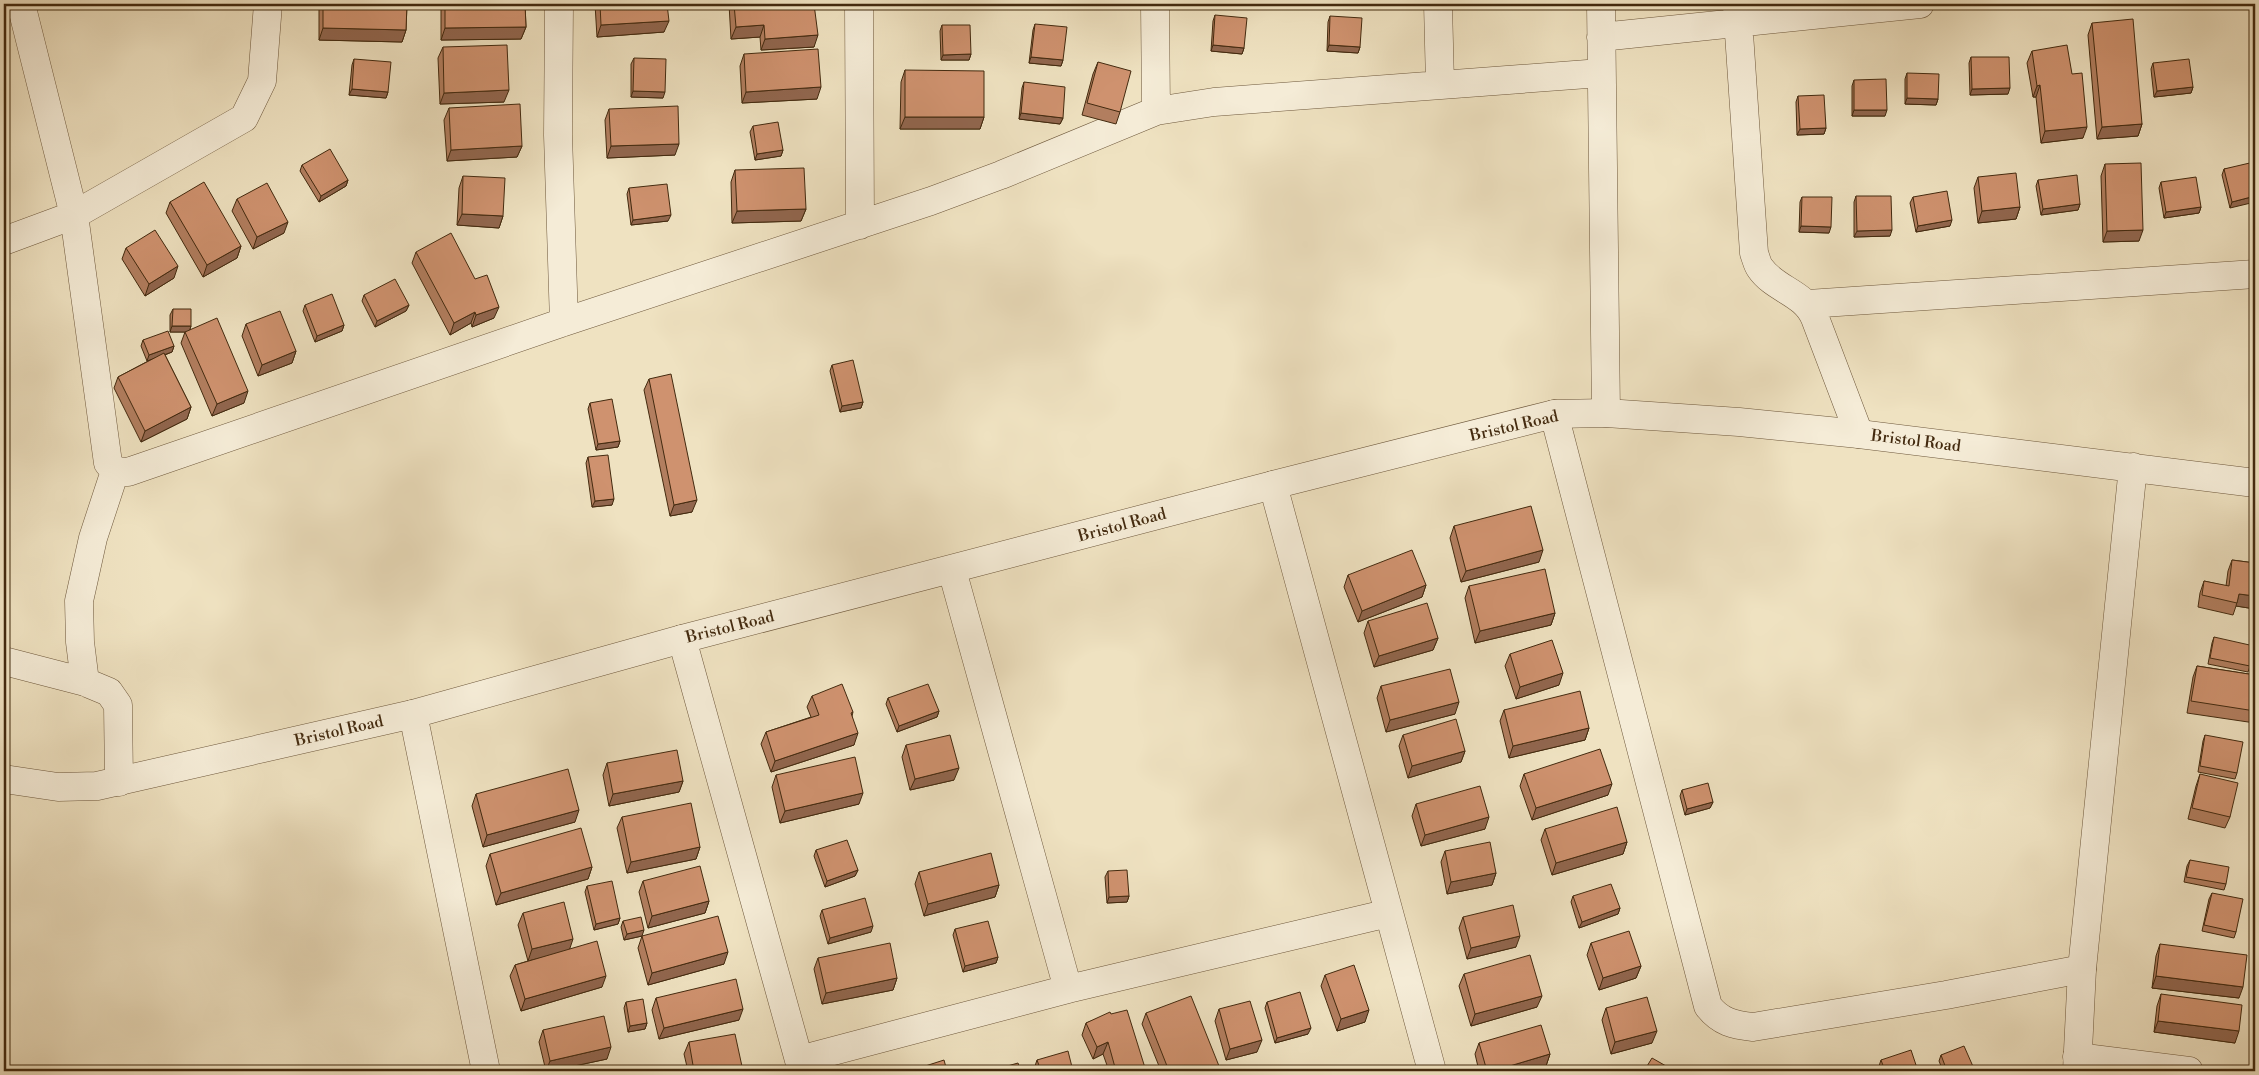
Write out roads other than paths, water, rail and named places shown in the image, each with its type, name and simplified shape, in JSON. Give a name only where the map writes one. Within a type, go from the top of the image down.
[{"type":"street","points":[[21,4],[74,214],[108,463],[115,471],[128,472],[564,322],[860,225],[1001,175],[1156,111],[1214,102],[1601,72]]},
{"type":"street","points":[[4,241],[74,214],[244,118],[262,81],[268,4]]},
{"type":"street","points":[[559,4],[558,135],[564,322]]},
{"type":"street","points":[[860,4],[860,225]]},
{"type":"street","points":[[1155,4],[1156,111]]},
{"type":"street","points":[[1438,4],[1440,84]]},
{"type":"street","points":[[1601,4],[1606,413]]},
{"type":"street","points":[[1601,37],[1738,13],[1920,4]]},
{"type":"street","points":[[1738,13],[1754,253],[1759,267],[1767,276],[1808,304],[1858,434]]},
{"type":"street","points":[[1808,304],[2255,274]]},
{"type":"street","name":"Bristol Road","points":[[4,779],[58,787],[97,786],[413,714],[682,639],[1554,414],[1606,413],[1739,422],[1858,434],[2255,483]]},
{"type":"street","points":[[1554,414],[1708,1006],[1715,1016],[1726,1022],[1753,1027],[1946,995],[2082,969]]},
{"type":"street","points":[[2133,467],[2082,969],[2077,1064],[2189,1071]]},
{"type":"street","points":[[85,682],[80,642],[79,601],[93,538],[115,471]]},
{"type":"street","points":[[1273,485],[1432,1071]]},
{"type":"street","points":[[952,570],[1068,989]]},
{"type":"street","points":[[682,639],[801,1065],[1068,989],[1390,913]]},
{"type":"street","points":[[4,661],[85,682],[109,692],[118,705],[119,782]]},
{"type":"street","points":[[413,714],[486,1071]]}]
